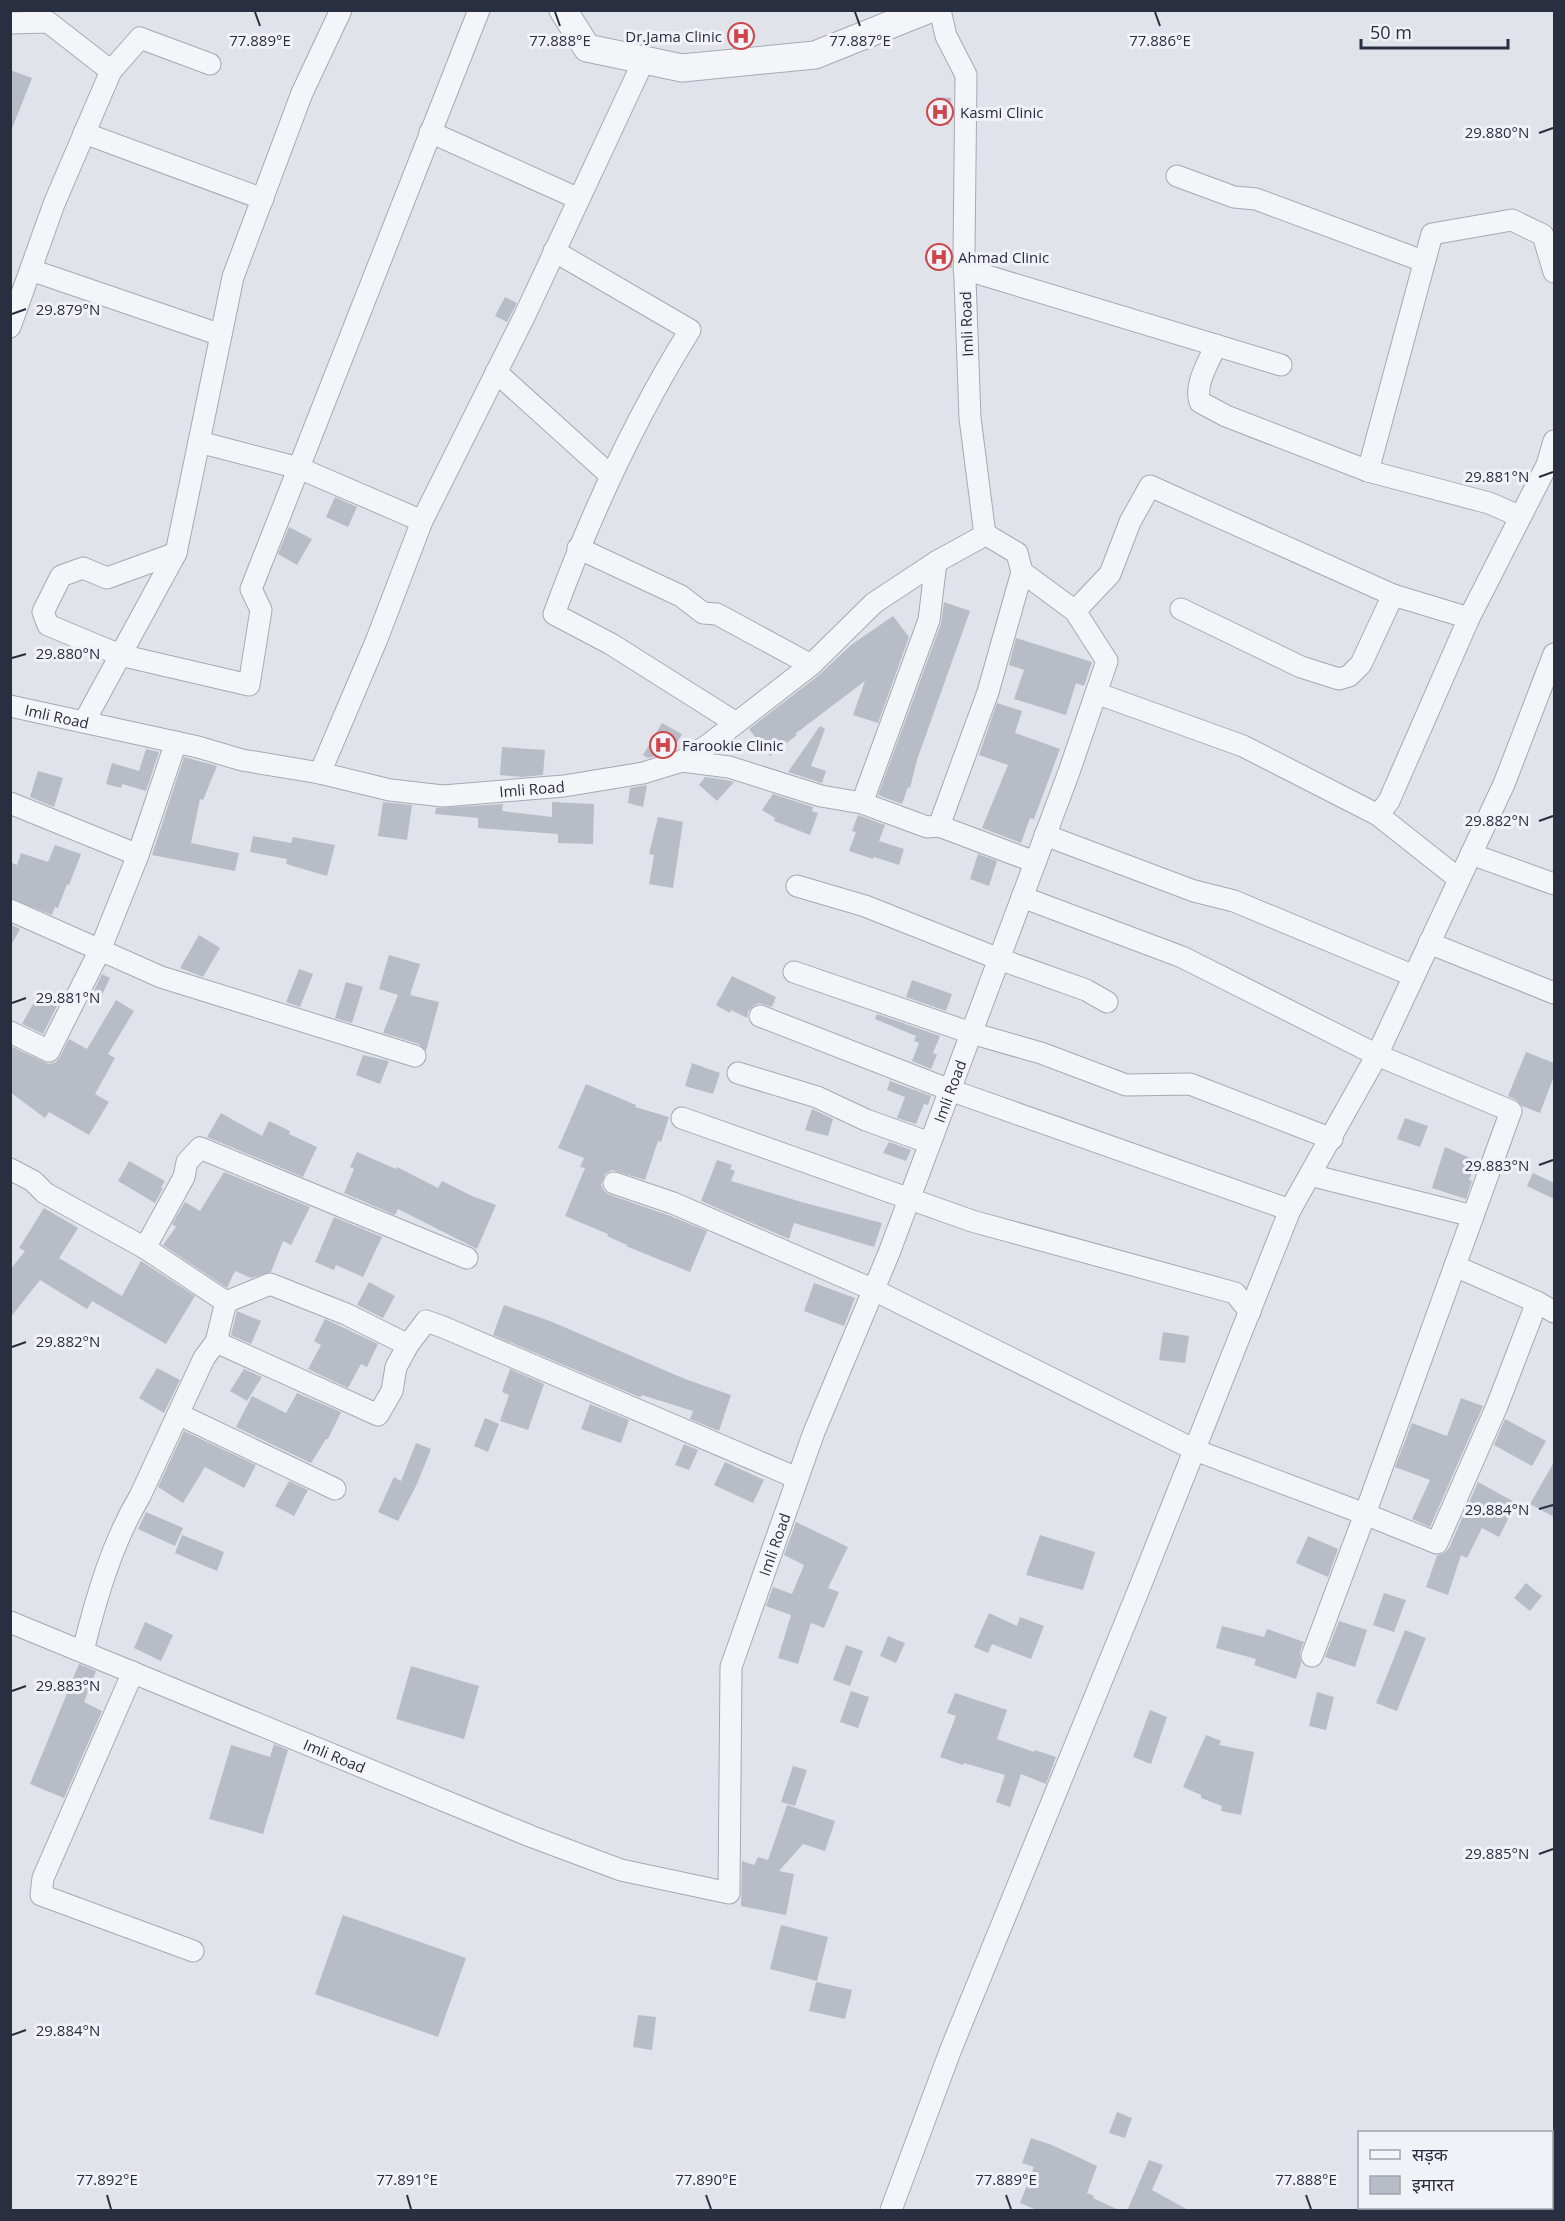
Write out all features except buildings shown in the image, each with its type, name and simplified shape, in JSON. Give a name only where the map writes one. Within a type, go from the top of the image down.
[{"type":"street","points":[[84,722],[176,553],[233,277],[302,93],[341,10]]},
{"type":"street","points":[[176,553],[107,578],[83,568],[61,576],[44,612],[48,625],[120,655],[249,685],[261,610],[252,589],[479,10]]},
{"type":"street","points":[[563,10],[587,48],[682,68],[815,55],[927,10]]},
{"type":"street","name":"Imli Road","points":[[940,10],[946,36],[966,75],[964,269],[970,418],[985,534]]},
{"type":"street","points":[[14,20],[48,22],[111,71]]},
{"type":"street","points":[[10,327],[54,204],[111,71],[140,38],[210,64]]},
{"type":"street","points":[[320,773],[377,639],[422,521],[496,372],[644,60]]},
{"type":"street","points":[[430,132],[579,199]]},
{"type":"street","points":[[84,133],[262,199]]},
{"type":"street","points":[[1177,176],[1234,197],[1256,199],[1424,261]]},
{"type":"street","points":[[1368,471],[1432,234],[1512,220],[1543,234],[1554,272]]},
{"type":"street","points":[[554,251],[690,330],[610,475],[578,548],[554,614],[611,644],[736,723]]},
{"type":"street","points":[[964,269],[1281,365]]},
{"type":"street","points":[[31,270],[221,335]]},
{"type":"street","points":[[1216,345],[1200,383],[1198,395],[1200,402],[1226,416],[1368,471],[1489,503],[1519,516]]},
{"type":"street","points":[[496,372],[610,475]]},
{"type":"street","points":[[1378,815],[1389,801],[1469,618],[1547,465],[1554,441]]},
{"type":"street","points":[[199,442],[299,468],[422,521]]},
{"type":"street","points":[[1075,611],[1110,574],[1130,522],[1150,486],[1393,595],[1469,618]]},
{"type":"street","name":"Imli Road","points":[[10,706],[176,742],[242,760],[320,773],[390,790],[443,796],[564,786],[643,773],[682,761],[708,745],[811,665],[874,603],[936,562],[985,534]]},
{"type":"street","name":"Imli Road","points":[[10,1622],[530,1836],[621,1870],[729,1893],[731,1667],[814,1432],[909,1200],[1045,835],[1107,661],[1075,611],[1022,572],[1017,553],[985,534]]},
{"type":"street","points":[[578,548],[681,596],[703,612],[717,614],[811,665]]},
{"type":"street","points":[[862,803],[929,620],[936,562]]},
{"type":"street","points":[[939,826],[988,692],[1022,572]]},
{"type":"street","points":[[1181,609],[1301,667],[1339,679],[1349,676],[1361,664],[1393,595]]},
{"type":"street","points":[[891,2211],[951,2049],[1195,1450],[1290,1210],[1377,1055],[1504,784],[1545,704],[1554,654]]},
{"type":"street","points":[[1096,693],[1243,746],[1378,815],[1459,879]]},
{"type":"street","points":[[10,1032],[49,1051],[100,950],[138,855],[176,742]]},
{"type":"street","points":[[682,761],[729,767],[821,796],[862,803],[927,827],[939,826],[1035,862]]},
{"type":"street","points":[[10,803],[138,855]]},
{"type":"street","points":[[1045,835],[1194,891],[1234,901],[1414,976]]},
{"type":"street","points":[[1471,854],[1554,884]]},
{"type":"street","points":[[797,886],[865,906],[999,959],[1086,990],[1107,1002]]},
{"type":"street","points":[[1022,897],[1182,957],[1377,1055],[1511,1111],[1312,1656]]},
{"type":"street","points":[[10,910],[161,977],[415,1056]]},
{"type":"street","points":[[1429,943],[1554,993]]},
{"type":"street","points":[[794,972],[971,1033],[1041,1053],[1126,1085],[1190,1084],[1331,1139]]},
{"type":"street","points":[[760,1016],[950,1090],[1290,1210]]},
{"type":"street","points":[[738,1073],[817,1097],[866,1120],[930,1143]]},
{"type":"street","points":[[682,1118],[972,1221],[1235,1293],[1250,1312]]},
{"type":"street","points":[[145,1248],[184,1177],[187,1162],[200,1148],[467,1258]]},
{"type":"street","points":[[10,1168],[33,1181],[45,1193],[145,1248],[226,1302]]},
{"type":"street","points":[[1310,1175],[1473,1216]]},
{"type":"street","points":[[614,1183],[673,1203],[873,1290],[1195,1450],[1437,1543],[1497,1406],[1546,1307],[1455,1266]]},
{"type":"street","points":[[226,1302],[270,1284],[346,1314],[408,1345]]},
{"type":"street","points":[[83,1651],[95,1600],[128,1517],[204,1358],[216,1342],[226,1302]]},
{"type":"street","points":[[216,1342],[378,1415],[392,1391],[396,1366],[426,1321],[798,1478]]},
{"type":"street","points":[[178,1414],[335,1489]]},
{"type":"street","points":[[133,1672],[43,1878],[41,1894],[194,1951]]},
{"type":"place","name":"Dr.Jama Clinic","points":[[741,36]]},
{"type":"place","name":"Kasmi Clinic","points":[[940,112]]},
{"type":"place","name":"Ahmad Clinic","points":[[939,257]]},
{"type":"place","name":"Farookie Clinic","points":[[663,745]]}]
